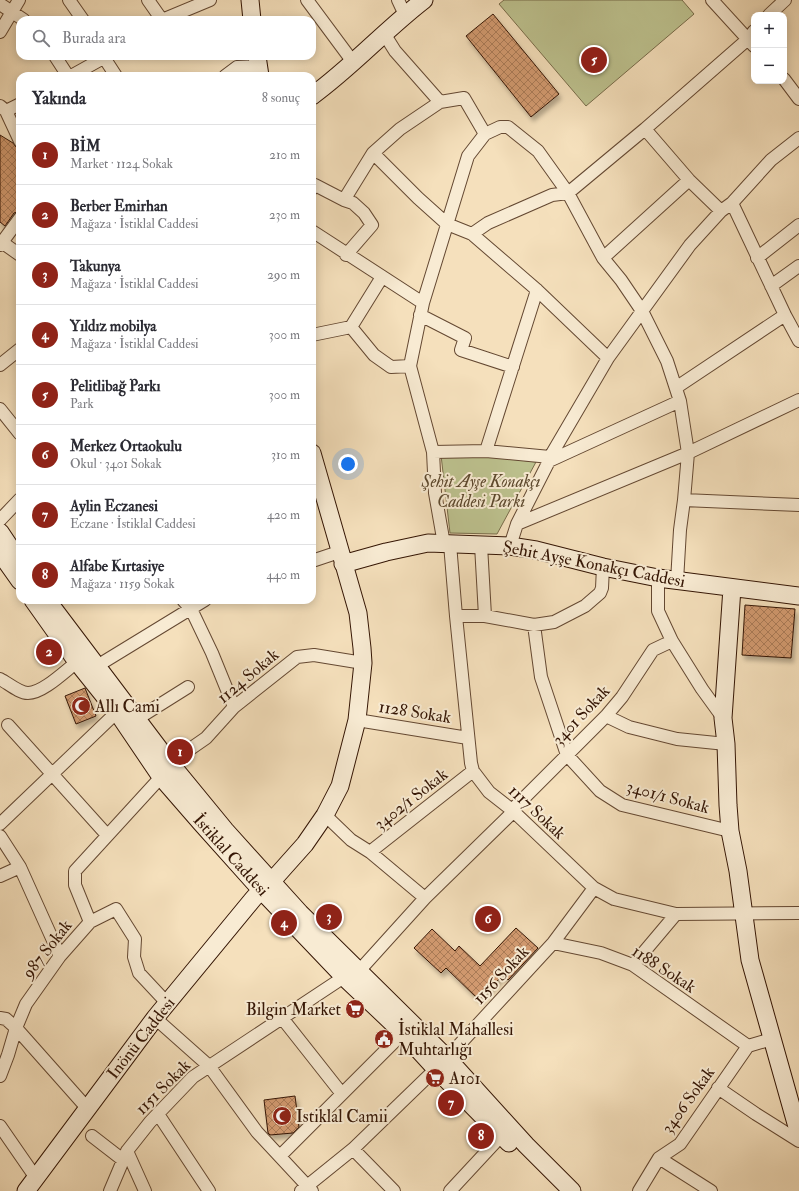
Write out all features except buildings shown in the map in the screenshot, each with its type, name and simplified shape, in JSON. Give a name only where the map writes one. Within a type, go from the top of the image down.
[{"type":"street","points":[[0,32],[19,0]]},
{"type":"street","points":[[69,0],[79,16]]},
{"type":"street","points":[[148,0],[159,16]]},
{"type":"street","points":[[172,16],[210,0]]},
{"type":"street","points":[[250,0],[252,16]]},
{"type":"street","points":[[307,0],[353,62]]},
{"type":"street","points":[[316,93],[385,35],[402,7],[424,0]]},
{"type":"street","points":[[712,0],[751,37]]},
{"type":"street","points":[[772,12],[785,0]]},
{"type":"street","points":[[0,4],[18,16]]},
{"type":"street","points":[[385,35],[395,51],[440,102]]},
{"type":"street","points":[[472,234],[488,223],[539,200],[552,195],[568,193],[751,39]]},
{"type":"street","points":[[58,60],[65,72]]},
{"type":"street","points":[[78,72],[100,60]]},
{"type":"street","points":[[107,60],[114,72]]},
{"type":"street","points":[[231,72],[238,67],[259,66]]},
{"type":"street","points":[[787,83],[799,99]]},
{"type":"street","points":[[344,200],[373,153],[400,130],[440,102],[464,98],[485,134]]},
{"type":"street","points":[[16,105],[3,109],[16,133]]},
{"type":"street","points":[[473,771],[468,738],[447,544],[435,492],[433,452],[410,366],[423,303],[468,156],[485,134],[500,127],[508,127],[538,151],[568,193],[603,258],[621,280],[642,311],[667,360],[677,387],[688,454],[680,530],[677,581]]},
{"type":"street","points":[[645,129],[689,180],[721,211]]},
{"type":"street","points":[[510,546],[517,524],[550,459],[608,358],[690,245],[721,211],[732,203],[772,160],[799,138]]},
{"type":"street","points":[[373,153],[418,198],[447,224],[472,234],[537,290],[608,358]]},
{"type":"street","points":[[603,258],[689,180]]},
{"type":"street","points":[[316,186],[353,203],[364,213],[372,225],[346,255]]},
{"type":"street","points":[[732,203],[757,258],[799,341]]},
{"type":"street","points":[[16,223],[1,243],[16,253]]},
{"type":"street","points":[[757,258],[799,225]]},
{"type":"street","points":[[316,234],[346,255],[423,303]]},
{"type":"street","points":[[771,286],[799,266]]},
{"type":"street","points":[[316,334],[350,327],[382,277]]},
{"type":"street","points":[[486,451],[537,290]]},
{"type":"street","points":[[420,315],[465,338],[461,350],[512,367]]},
{"type":"street","points":[[677,387],[785,315]]},
{"type":"street","points":[[350,327],[374,355],[391,367],[410,366]]},
{"type":"street","points":[[0,365],[16,352]]},
{"type":"street","points":[[517,524],[688,454],[799,400]]},
{"type":"street","points":[[433,452],[486,451],[550,459],[680,401]]},
{"type":"street","points":[[0,409],[16,429]]},
{"type":"street","name":"Inönü Caddesi","points":[[31,1184],[167,1003],[267,885],[305,844],[325,815],[340,786],[357,720],[363,663],[362,648],[358,613],[316,467]]},
{"type":"street","points":[[684,500],[799,505]]},
{"type":"street","points":[[0,520],[16,503]]},
{"type":"street","points":[[0,532],[16,556]]},
{"type":"street","name":"Şehit Ayşe Konakçı Caddesi","points":[[341,558],[386,552],[428,543],[510,546],[536,550],[603,567],[658,578],[799,596]]},
{"type":"street","points":[[481,544],[486,616]]},
{"type":"street","points":[[0,553],[16,575]]},
{"type":"street","points":[[316,560],[341,558]]},
{"type":"street","points":[[456,616],[486,616],[534,625],[554,622],[595,598],[600,593],[602,588],[603,567]]},
{"type":"street","points":[[658,578],[658,611],[672,642],[702,689],[724,718]]},
{"type":"street","points":[[732,588],[724,718],[730,831],[738,871],[750,960],[799,1134]]},
{"type":"street","name":"İstiklal Caddesi","points":[[36,604],[87,667],[137,719],[165,770]]},
{"type":"street","name":"İstiklal Caddesi","points":[[49,604],[87,667],[117,712],[165,770],[267,885],[352,974],[403,1032],[441,1063],[502,1135],[555,1191]]},
{"type":"street","points":[[0,679],[20,691],[29,693],[45,687],[87,667],[187,604],[212,653],[234,708]]},
{"type":"street","points":[[534,625],[541,677],[567,755]]},
{"type":"street","name":"3401 Sokak","points":[[352,974],[386,941],[425,898],[606,716],[622,697],[653,650],[672,642]]},
{"type":"street","name":"1124 Sokak","points":[[165,770],[206,738],[234,708],[297,657],[314,655],[363,663]]},
{"type":"street","points":[[137,719],[188,687]]},
{"type":"street","points":[[0,824],[117,712]]},
{"type":"street","points":[[606,716],[629,727],[677,739],[726,744]]},
{"type":"street","name":"1128 Sokak","points":[[357,720],[468,738]]},
{"type":"street","points":[[8,725],[107,835]]},
{"type":"street","name":"3401/1 Sokak","points":[[567,755],[584,771],[600,791],[622,805],[730,831]]},
{"type":"street","name":"987 Sokak","points":[[0,1076],[16,1028],[26,1004],[60,956],[90,922],[75,885],[74,871],[165,770]]},
{"type":"street","name":"1117 Sokak","points":[[473,771],[490,792],[594,888],[614,899],[676,914],[799,913]]},
{"type":"street","name":"3402/1 Sokak","points":[[370,852],[473,771]]},
{"type":"street","points":[[325,815],[351,840],[370,852],[425,898]]},
{"type":"street","points":[[0,836],[20,867],[60,956]]},
{"type":"street","points":[[0,876],[20,867]]},
{"type":"street","name":"1156 Sokak","points":[[307,1189],[353,1149],[441,1063],[553,943],[594,888]]},
{"type":"street","points":[[90,922],[116,909],[135,939],[134,957],[139,973],[167,1003]]},
{"type":"street","points":[[633,965],[676,914]]},
{"type":"street","name":"1188 Sokak","points":[[553,943],[601,953],[633,965],[748,1046]]},
{"type":"street","points":[[352,974],[572,1191]]},
{"type":"street","name":"1151 Sokak","points":[[110,1191],[125,1156],[158,1114],[194,1077],[282,1018],[352,974]]},
{"type":"street","points":[[0,1018],[6,1019],[16,1028],[87,1108]]},
{"type":"street","points":[[155,1018],[209,1066],[257,1132],[280,1156],[307,1189]]},
{"type":"street","points":[[282,1018],[342,1094]]},
{"type":"street","points":[[280,1156],[403,1032]]},
{"type":"street","points":[[748,1046],[772,1039]]},
{"type":"street","name":"3406 Sokak","points":[[639,1191],[659,1158],[680,1144],[748,1046]]},
{"type":"street","points":[[718,1088],[799,1141]]},
{"type":"street","points":[[158,1114],[209,1191]]},
{"type":"street","points":[[0,1126],[31,1184]]},
{"type":"street","points":[[450,1191],[502,1135]]},
{"type":"street","points":[[92,1136],[125,1156],[145,1191]]},
{"type":"street","points":[[353,1149],[394,1191]]},
{"type":"street","points":[[659,1158],[712,1191]]},
{"type":"green space","points":[[504,0],[682,0],[694,14],[586,106],[499,4]]},
{"type":"green space","name":"Şehit Ayşe Konakçı Caddesi Parkı","points":[[441,455],[488,456],[536,462],[497,534],[450,533]]},
{"type":"place","name":"Pelitlibağ Parkı","points":[[594,60]]},
{"type":"place","name":"Berber Emirhan","points":[[49,652]]},
{"type":"place","name":"Allı Cami","points":[[81,706]]},
{"type":"place","name":"BİM","points":[[180,752]]},
{"type":"place","name":"Takunya","points":[[329,917]]},
{"type":"place","name":"Merkez Ortaokulu","points":[[488,919]]},
{"type":"place","name":"Yıldız mobilya","points":[[284,923]]},
{"type":"place","name":"Bilgin Market","points":[[355,1009]]},
{"type":"place","name":"İstiklal Mahallesi Muhtarlığı","points":[[384,1039]]},
{"type":"place","name":"A101","points":[[435,1078]]},
{"type":"place","name":"Aylin Eczanesi","points":[[451,1103]]},
{"type":"place","name":"Istiklal Camii","points":[[282,1116]]},
{"type":"place","name":"Alfabe Kırtasiye","points":[[481,1136]]}]
